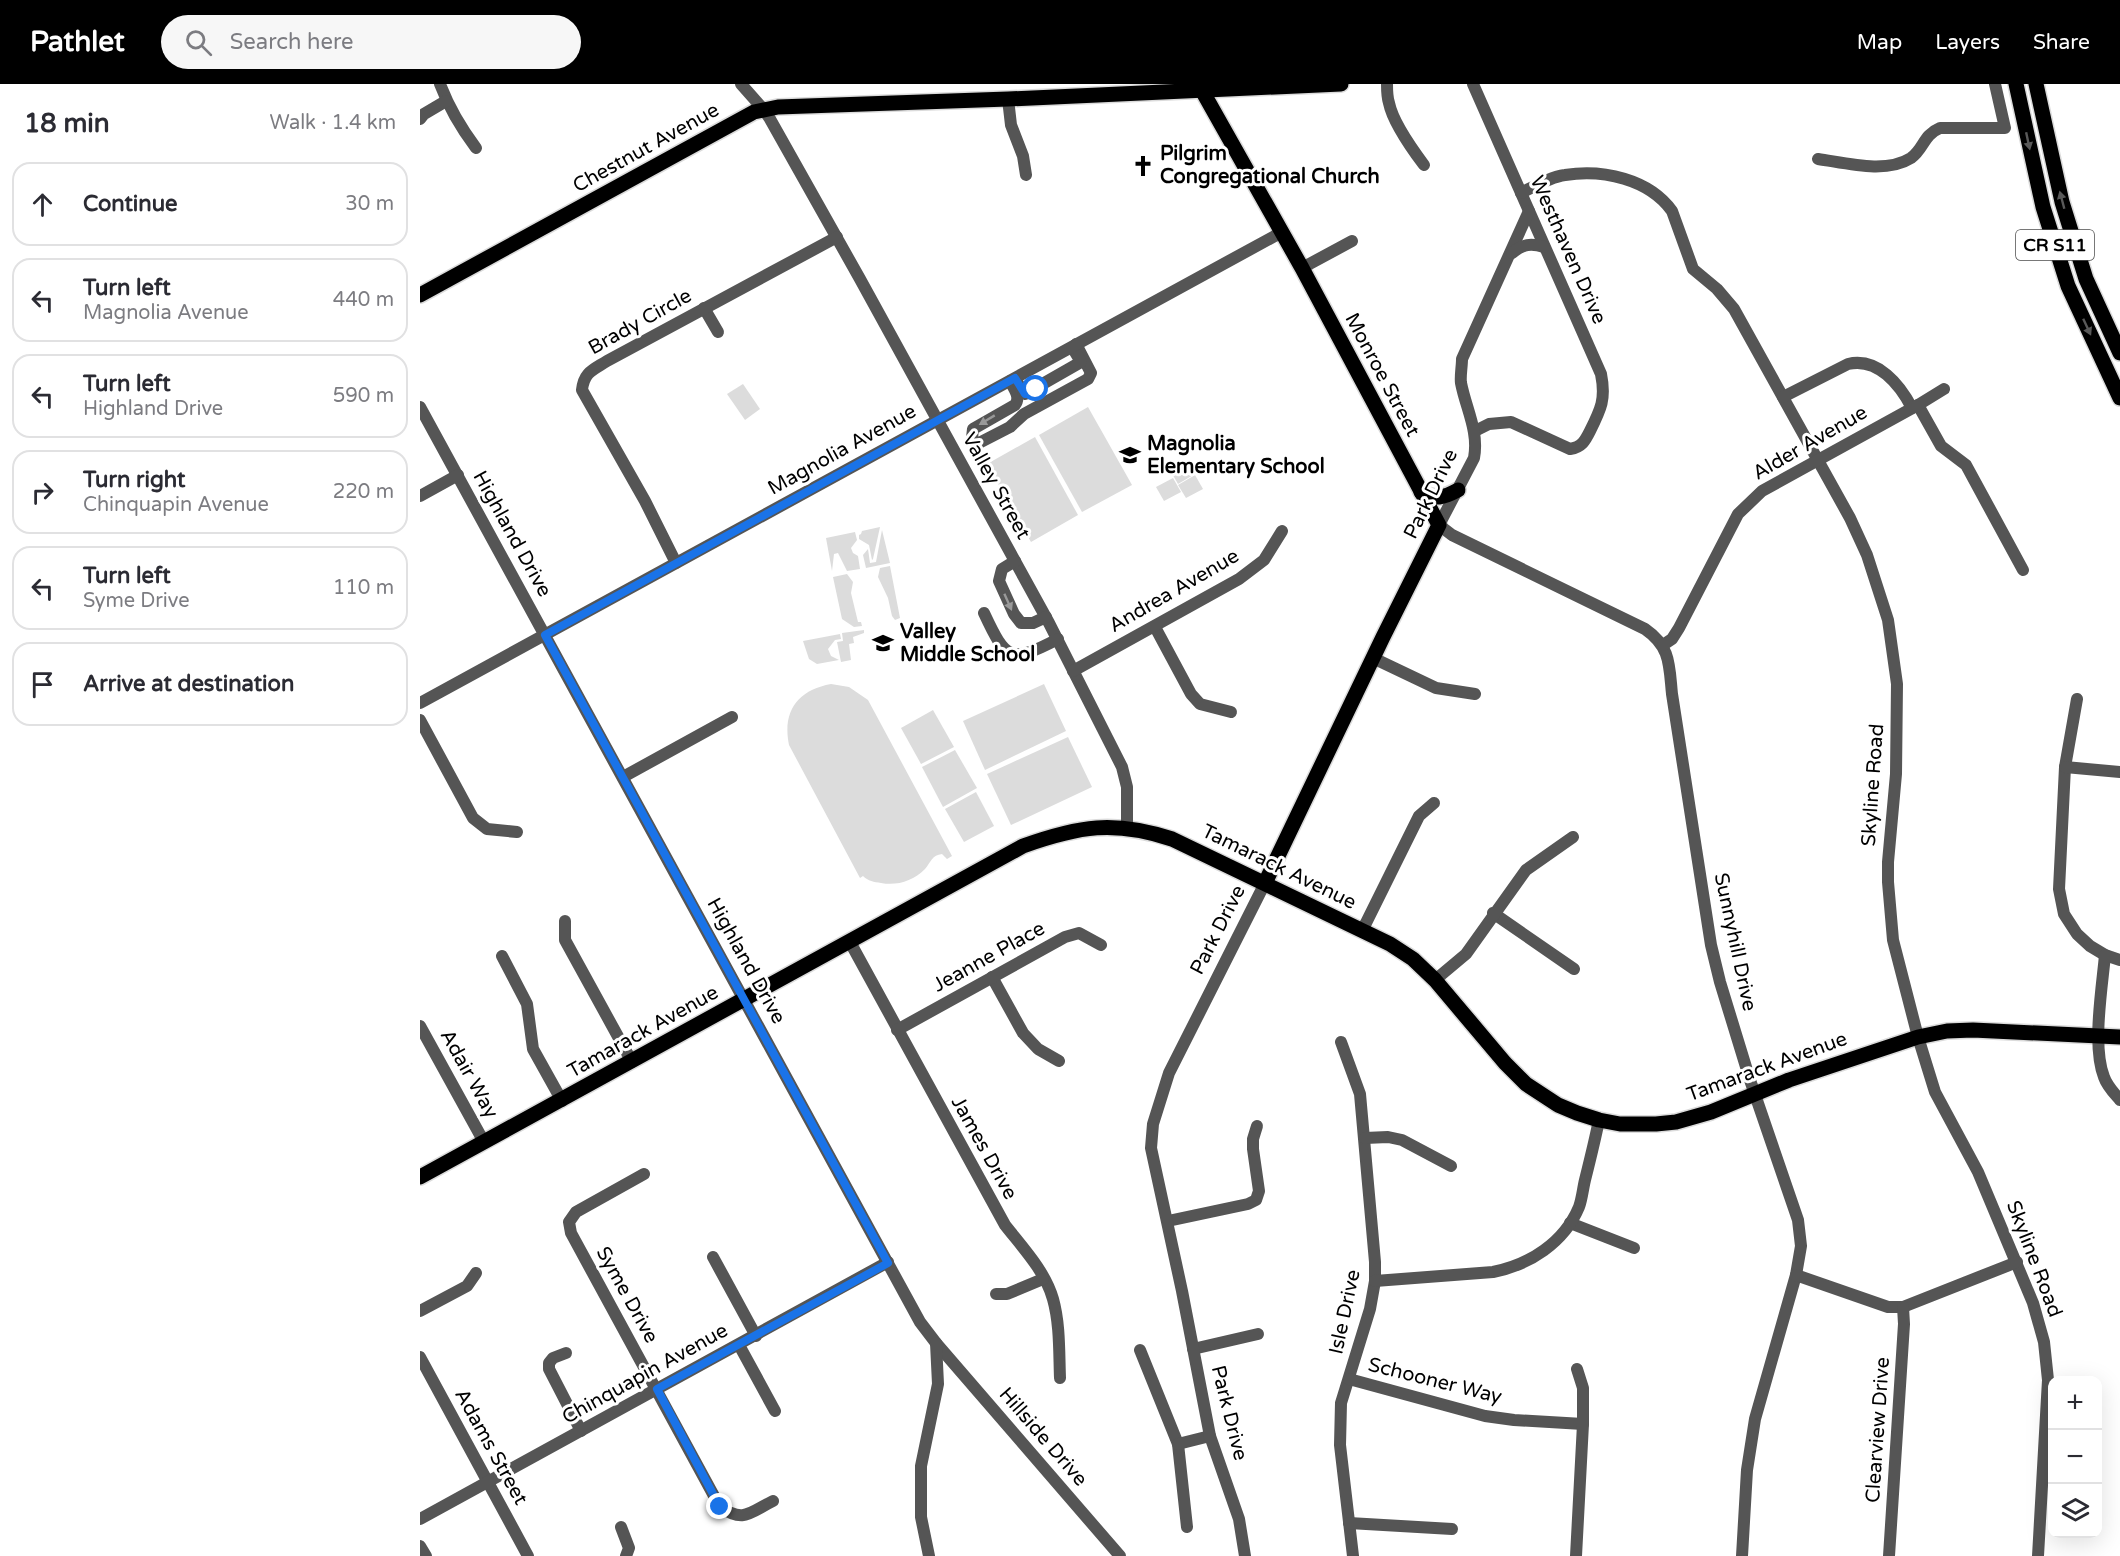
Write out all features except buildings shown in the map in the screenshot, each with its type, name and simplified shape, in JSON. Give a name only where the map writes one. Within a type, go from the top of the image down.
[{"type":"main road","name":"Chestnut Avenue","points":[[420,295],[754,112],[778,107],[1008,99],[1200,87],[1341,84]]},
{"type":"main road","name":"CR S11","points":[[2016,84],[2043,207],[2068,286],[2120,398]]},
{"type":"main road","name":"CR S11","points":[[2036,84],[2062,202],[2086,279],[2120,353]]},
{"type":"main road","name":"Monroe Street","points":[[1200,87],[1302,268],[1439,525]]},
{"type":"main road","points":[[1421,492],[1434,499],[1445,497],[1458,490]]},
{"type":"main road","name":"Park Drive","points":[[1265,883],[1439,525]]},
{"type":"main road","name":"Tamarack Avenue","points":[[420,1177],[1023,846],[1061,832],[1081,828],[1127,828],[1172,838],[1390,944],[1413,959],[1435,980],[1498,1055],[1526,1084],[1558,1105],[1599,1120],[1620,1124],[1676,1122],[1711,1112],[1789,1080],[1918,1037],[1947,1031],[1973,1030],[2120,1037]]},
{"type":"street","points":[[440,84],[460,127],[476,148]]},
{"type":"street","name":"Valley Street","points":[[741,84],[764,110],[837,237],[1058,639],[1122,767],[1127,787],[1127,828]]},
{"type":"street","points":[[1387,84],[1388,102],[1392,111],[1414,152],[1424,165]]},
{"type":"street","name":"Westhaven Drive","points":[[1473,84],[1601,374],[1603,386],[1602,405],[1586,441],[1577,448],[1570,449],[1511,422],[1489,424],[1474,430]]},
{"type":"street","points":[[1818,159],[1869,167],[1898,163],[1912,157],[1930,132],[1940,128],[2005,128],[1995,84]]},
{"type":"street","points":[[1008,99],[1011,125],[1023,156],[1026,175]]},
{"type":"street","points":[[420,119],[424,114],[446,101]]},
{"type":"street","name":"Skyline Road","points":[[1521,193],[1554,178],[1575,174],[1603,174],[1632,181],[1648,189],[1672,211],[1693,269],[1717,289],[1734,309],[1850,518],[1867,555],[1888,620],[1897,684],[1896,774],[1888,862],[1893,940],[1935,1092],[1978,1172],[2033,1303],[2044,1342],[2048,1380],[2038,1556]]},
{"type":"street","name":"Park Drive","points":[[1439,525],[1474,458],[1474,430],[1461,381],[1462,359],[1512,253],[1515,240],[1529,211]]},
{"type":"street","name":"Magnolia Avenue","points":[[420,703],[1282,232]]},
{"type":"street","name":"Brady Circle","points":[[676,563],[645,501],[582,390],[583,379],[589,373],[704,308],[837,237]]},
{"type":"street","points":[[1302,268],[1352,241]]},
{"type":"street","points":[[1512,253],[1527,244],[1544,247]]},
{"type":"street","points":[[704,308],[717,332]]},
{"type":"street","points":[[1025,394],[1081,362],[1074,346]]},
{"type":"street","points":[[1012,380],[1018,395],[1017,402],[973,429],[972,438],[977,444],[1010,427],[1024,414],[1088,380],[1091,373],[1074,346]]},
{"type":"street","points":[[1783,397],[1848,364],[1858,361],[1872,365],[1891,379],[1907,396],[1941,446],[1966,465],[2023,570]]},
{"type":"street","points":[[1012,380],[1025,394],[1032,410]]},
{"type":"street","name":"Alder Avenue","points":[[1663,645],[1672,639],[1679,628],[1738,514],[1762,491],[1944,389]]},
{"type":"street","name":"Highland Drive","points":[[420,407],[920,1322],[936,1343]]},
{"type":"street","points":[[420,496],[458,475]]},
{"type":"street","name":"Monroe Street","points":[[1439,525],[1452,535],[1645,629],[1663,645]]},
{"type":"street","name":"Andrea Avenue","points":[[1073,671],[1239,579],[1264,560],[1282,531]]},
{"type":"street","points":[[1015,561],[1002,569],[999,581],[1014,614],[1021,623],[1033,623],[1046,617]]},
{"type":"street","points":[[984,612],[998,642],[1002,647],[1018,655],[1029,653],[1058,639]]},
{"type":"street","points":[[1155,627],[1191,694],[1200,704],[1231,712]]},
{"type":"street","name":"Sunnyhill Drive","points":[[1663,645],[1668,659],[1711,945],[1720,982],[1755,1094],[1798,1220],[1801,1246],[1796,1275],[1755,1419],[1747,1470],[1742,1556]]},
{"type":"street","points":[[1373,658],[1436,688],[1475,694]]},
{"type":"street","points":[[2077,699],[2065,767],[2059,889],[2064,914],[2077,934],[2090,946],[2105,955],[2120,960]]},
{"type":"street","points":[[623,777],[732,717]]},
{"type":"street","points":[[420,720],[472,818],[487,829],[517,832]]},
{"type":"street","points":[[2065,767],[2120,772]]},
{"type":"street","points":[[1362,931],[1419,816],[1434,803]]},
{"type":"street","points":[[1435,980],[1466,954],[1526,870],[1573,837]]},
{"type":"street","name":"Park Drive","points":[[1245,1556],[1239,1519],[1209,1436],[1168,1221],[1151,1148],[1153,1124],[1169,1073],[1265,883]]},
{"type":"street","points":[[1494,913],[1574,969]]},
{"type":"street","points":[[565,921],[565,940],[632,1062]]},
{"type":"street","name":"Jeanne Place","points":[[897,1030],[1065,937],[1079,933],[1101,945]]},
{"type":"street","name":"James Drive","points":[[850,942],[1005,1225],[1035,1263],[1052,1297],[1057,1321],[1060,1378]]},
{"type":"street","points":[[2105,955],[2098,1055],[2103,1077],[2120,1100]]},
{"type":"street","points":[[502,956],[527,1004],[533,1049],[562,1101]]},
{"type":"street","points":[[992,977],[1023,1033],[1038,1049],[1059,1060]]},
{"type":"street","name":"Adair Way","points":[[420,1026],[484,1142]]},
{"type":"street","name":"Isle Drive","points":[[1341,1042],[1360,1094],[1375,1281],[1370,1309],[1341,1403],[1340,1445],[1353,1556]]},
{"type":"street","points":[[1375,1281],[1508,1269],[1528,1261],[1551,1245],[1570,1223],[1579,1206],[1599,1120]]},
{"type":"street","points":[[1168,1221],[1248,1204],[1256,1200],[1259,1191],[1253,1139],[1257,1126]]},
{"type":"street","points":[[1365,1138],[1388,1137],[1402,1140],[1451,1166]]},
{"type":"street","name":"Syme Drive","points":[[644,1174],[576,1212],[569,1222],[571,1233],[720,1507],[734,1516],[744,1515],[773,1501]]},
{"type":"street","points":[[1570,1223],[1634,1248]]},
{"type":"street","points":[[713,1257],[756,1335]]},
{"type":"street","name":"Chinquapin Avenue","points":[[420,1519],[888,1263]]},
{"type":"street","points":[[1796,1275],[1888,1307],[1903,1307],[2017,1263]]},
{"type":"street","points":[[420,1311],[466,1286],[476,1273]]},
{"type":"street","points":[[996,1294],[1007,1294],[1043,1279]]},
{"type":"street","name":"Clearview Drive","points":[[1889,1556],[1904,1324],[1903,1307]]},
{"type":"street","points":[[1192,1349],[1258,1334]]},
{"type":"street","points":[[928,1555],[921,1517],[921,1466],[936,1394],[936,1343]]},
{"type":"street","name":"Hillside Drive","points":[[936,1343],[1120,1556]]},
{"type":"street","points":[[739,1345],[775,1411]]},
{"type":"street","points":[[1140,1350],[1178,1444],[1187,1527]]},
{"type":"street","points":[[566,1353],[553,1358],[549,1363],[549,1369],[581,1431]]},
{"type":"street","name":"Adams Street","points":[[420,1357],[528,1556]]},
{"type":"street","points":[[1576,1370],[1582,1388],[1576,1556]]},
{"type":"street","name":"Schooner Way","points":[[1349,1379],[1485,1416],[1582,1424]]},
{"type":"street","points":[[1178,1444],[1209,1436]]},
{"type":"street","points":[[1349,1523],[1452,1529]]},
{"type":"street","points":[[621,1527],[629,1548],[626,1556]]},
{"type":"street","points":[[420,1546],[426,1556]]},
{"type":"shaded area","points":[[743,384],[760,409],[745,420],[727,394]]},
{"type":"shaded area","points":[[1088,407],[1132,485],[1082,512],[1039,435]]},
{"type":"shaded area","points":[[1035,437],[1078,515],[1031,542],[987,464]]},
{"type":"shaded area","points":[[1187,461],[1195,474],[1178,484],[1170,470]]},
{"type":"shaded area","points":[[1195,475],[1203,489],[1186,498],[1178,485]]},
{"type":"shaded area","points":[[1173,478],[1181,492],[1164,501],[1156,487]]},
{"type":"shaded area","points":[[880,527],[872,560],[869,545],[859,539],[859,535],[862,531]]},
{"type":"shaded area","points":[[882,530],[890,563],[866,568],[863,555],[868,549],[870,563],[876,562]]},
{"type":"shaded area","points":[[855,532],[857,540],[851,548],[858,556],[860,569],[847,571],[838,553],[834,554],[832,571],[826,538]]},
{"type":"shaded area","points":[[890,566],[900,618],[895,620],[878,577],[880,568]]},
{"type":"shaded area","points":[[847,574],[853,582],[851,593],[858,622],[861,622],[862,626],[854,627],[842,619],[833,577]]},
{"type":"shaded area","points":[[864,630],[864,633],[853,637],[854,643],[849,644],[851,660],[841,662],[837,642],[843,641],[842,633]]},
{"type":"shaded area","points":[[840,634],[841,639],[835,640],[828,649],[831,656],[839,660],[817,664],[809,659],[803,641]]},
{"type":"shaded area","points":[[831,684],[849,687],[868,700],[952,856],[947,859],[942,854],[936,856],[925,869],[910,879],[887,884],[871,881],[863,876],[860,878],[789,745],[788,722],[795,704],[810,691]]},
{"type":"shaded area","points":[[1044,684],[1066,731],[985,770],[963,721]]},
{"type":"shaded area","points":[[933,710],[954,747],[921,764],[901,728]]},
{"type":"shaded area","points":[[1068,737],[1092,787],[1011,825],[987,774]]},
{"type":"shaded area","points":[[955,750],[977,788],[943,807],[922,767]]},
{"type":"shaded area","points":[[976,792],[994,826],[964,842],[945,809]]},
{"type":"place","name":"Pilgrim Congregational Church","points":[[1143,166]]},
{"type":"place","name":"Magnolia Elementary School","points":[[1130,455]]},
{"type":"place","name":"Valley Middle School","points":[[883,643]]},
{"type":"route","points":[[720,1507],[657,1389],[888,1263],[545,635],[1015,378],[1025,394],[1036,389]]}]
